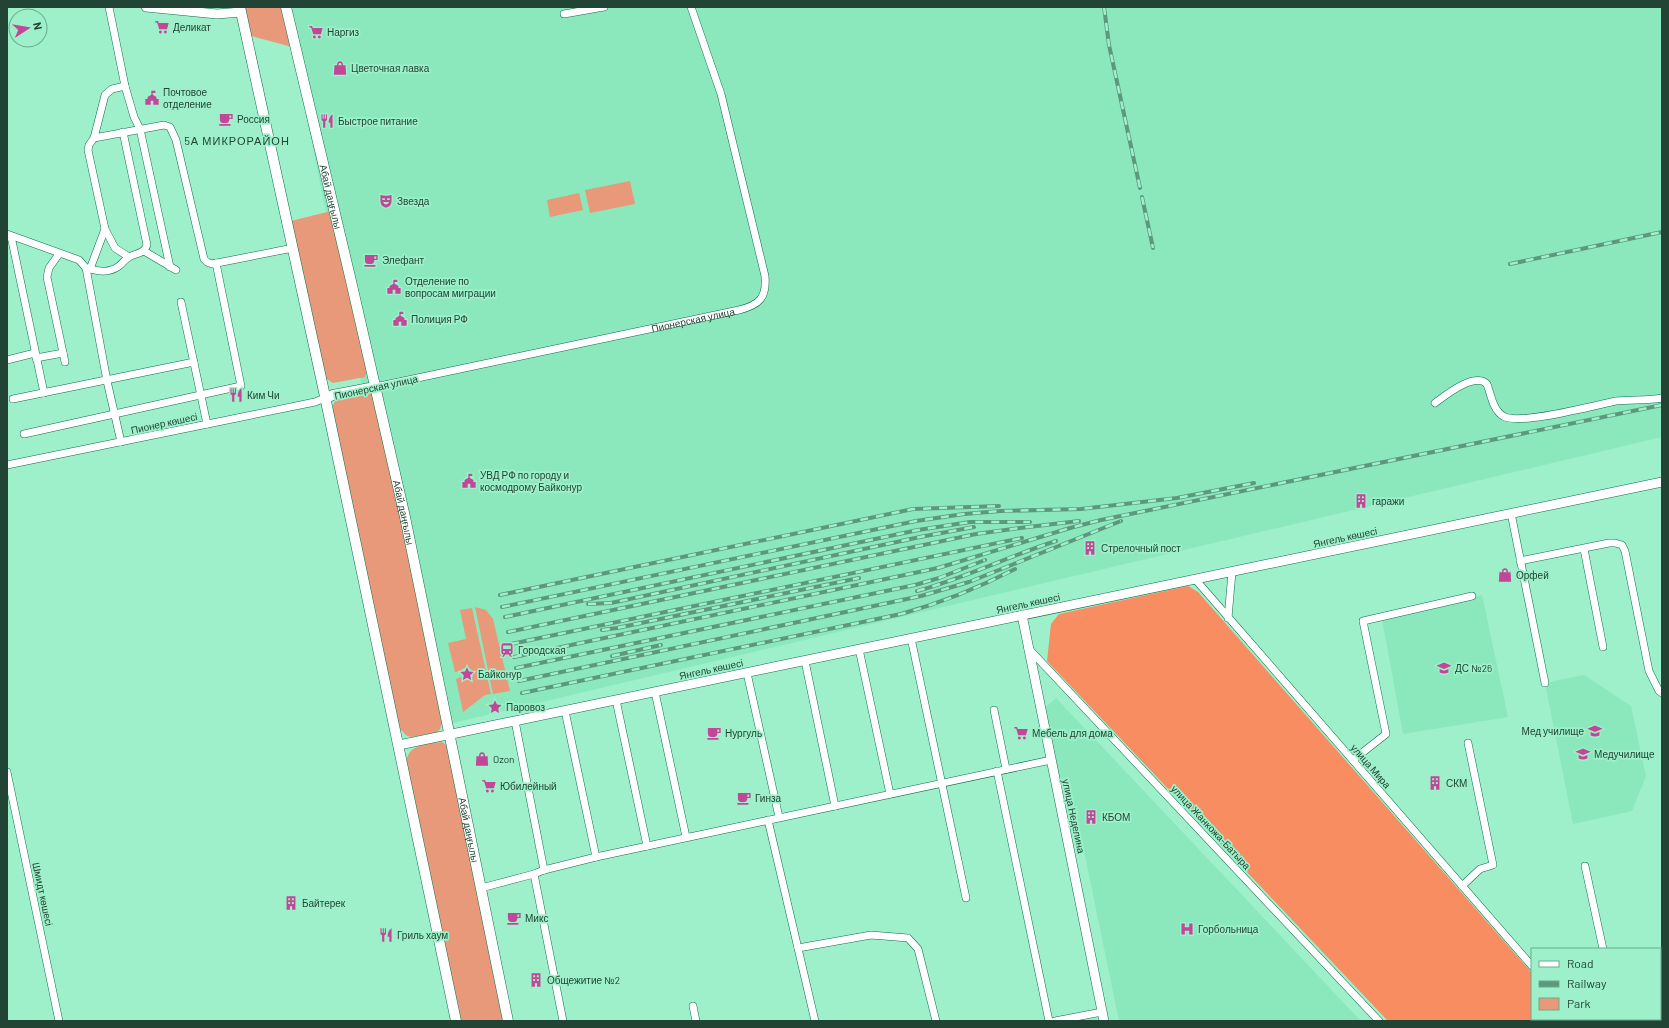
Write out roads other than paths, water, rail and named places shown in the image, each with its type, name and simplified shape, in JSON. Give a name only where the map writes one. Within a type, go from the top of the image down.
[{"type":"main road","name":"Абай даңғылы","points":[[286,7],[405,517],[508,1021]]},
{"type":"main road","points":[[240,10],[293,248],[456,1021]]},
{"type":"main road","name":"Пионерская улица","points":[[325,398],[333,395],[375,387]]},
{"type":"street","points":[[109,7],[125,86],[134,117],[140,129],[173,269],[144,251]]},
{"type":"street","points":[[146,7],[190,9],[217,14],[240,10]]},
{"type":"street","points":[[564,14],[604,7]]},
{"type":"street","name":"Пионерская улица","points":[[375,387],[749,308],[761,299],[764,292],[765,276],[723,102],[691,7]]},
{"type":"street","points":[[125,86],[112,89],[105,95],[94,138],[89,145],[88,150],[105,229],[115,248],[129,257]]},
{"type":"street","points":[[94,138],[164,125],[170,127],[174,134],[204,260],[207,262],[216,263],[293,248]]},
{"type":"street","points":[[8,236],[79,260],[88,268],[103,272],[113,270],[129,257],[144,251],[147,245],[123,132]]},
{"type":"street","points":[[105,229],[88,268],[107,381],[121,442]]},
{"type":"street","points":[[8,236],[44,393]]},
{"type":"street","points":[[59,254],[49,268],[47,277],[65,362]]},
{"type":"street","points":[[24,434],[241,386],[216,263]]},
{"type":"street","points":[[181,302],[207,424]]},
{"type":"street","points":[[7,360],[63,353]]},
{"type":"street","points":[[13,399],[194,362]]},
{"type":"street","points":[[1435,403],[1452,391],[1469,382],[1477,380],[1487,384],[1495,409],[1503,417],[1508,419],[1520,419],[1572,412],[1618,401],[1652,400],[1662,398]]},
{"type":"street","name":"Пионер көшесі","points":[[7,465],[315,402],[325,398]]},
{"type":"street","name":"Янгель көшесі","points":[[399,745],[1662,482]]},
{"type":"street","points":[[1511,514],[1545,683]]},
{"type":"street","points":[[1520,561],[1615,543],[1622,545],[1625,551],[1649,671],[1658,691],[1662,693]]},
{"type":"street","points":[[1584,548],[1602,647]]},
{"type":"street","points":[[1228,618],[1232,572]]},
{"type":"street","name":"улица Мира","points":[[1195,579],[1531,965]]},
{"type":"street","points":[[1353,760],[1386,734],[1363,621],[1472,596]]},
{"type":"street","name":"улица Неделина","points":[[1022,615],[1104,1021]]},
{"type":"street","points":[[912,638],[966,898]]},
{"type":"street","name":"улица Жанкожа-Батыра","points":[[1028,647],[1379,1021]]},
{"type":"street","points":[[859,649],[890,794]]},
{"type":"street","points":[[805,661],[835,806]]},
{"type":"street","points":[[747,673],[779,818]]},
{"type":"street","points":[[655,692],[686,837]]},
{"type":"street","points":[[616,700],[647,846]]},
{"type":"street","points":[[565,710],[596,857]]},
{"type":"street","points":[[994,710],[1006,769]]},
{"type":"street","points":[[515,721],[544,870]]},
{"type":"street","points":[[1462,886],[1480,869],[1493,865],[1468,743]]},
{"type":"street","points":[[481,888],[596,857],[1051,760]]},
{"type":"street","points":[[997,771],[1050,1021]]},
{"type":"street","name":"Шмидт көшесі","points":[[7,772],[9,794],[59,1021]]},
{"type":"street","points":[[768,820],[815,1021]]},
{"type":"street","points":[[1585,866],[1603,948]]},
{"type":"street","points":[[534,874],[563,1021]]},
{"type":"street","points":[[798,948],[871,935],[908,938],[918,949],[936,1021]]},
{"type":"street","points":[[693,1006],[696,1021]]},
{"type":"street","points":[[1055,1021],[1102,1012]]},
{"type":"railway","points":[[1104,7],[1109,45],[1140,188]]},
{"type":"railway","points":[[1142,197],[1153,248]]},
{"type":"railway","points":[[1510,264],[1662,232]]},
{"type":"railway","points":[[514,657],[938,568],[1101,520],[1662,405]]},
{"type":"railway","points":[[502,607],[916,521],[964,514],[1001,511],[1081,509],[1177,498],[1254,483]]},
{"type":"railway","points":[[500,595],[913,509],[999,506]]},
{"type":"railway","points":[[508,632],[976,534],[1079,521]]},
{"type":"railway","points":[[519,681],[921,596],[969,582],[1121,521]]},
{"type":"railway","points":[[505,617],[918,530],[970,522],[1030,522]]},
{"type":"railway","points":[[588,604],[611,603],[920,537],[974,527]]},
{"type":"railway","points":[[511,644],[1022,538]]},
{"type":"railway","points":[[917,591],[952,580],[1056,541]]},
{"type":"railway","points":[[516,668],[915,585],[939,578],[985,560]]},
{"type":"railway","points":[[522,693],[901,614],[959,594],[1015,569]]},
{"type":"railway","points":[[602,630],[859,578]]},
{"type":"railway","points":[[612,656],[661,645]]},
{"type":"place","name":"Деликат","points":[[162,27]]},
{"type":"place","name":"Наргиз","points":[[316,32]]},
{"type":"place","name":"Цветочная лавка","points":[[340,68]]},
{"type":"place","name":"Почтовое отделение","points":[[152,98]]},
{"type":"place","name":"Россия","points":[[226,119]]},
{"type":"place","name":"Быстрое питание","points":[[327,121]]},
{"type":"place","name":"Звезда","points":[[386,201]]},
{"type":"place","name":"Элефант","points":[[371,260]]},
{"type":"place","name":"Отделение по вопросам миграции","points":[[394,287]]},
{"type":"place","name":"Полиция РФ","points":[[400,319]]},
{"type":"place","name":"Ким Чи","points":[[236,395]]},
{"type":"place","name":"УВД РФ по городу и космодрому Байконур","points":[[469,481]]},
{"type":"place","name":"гаражи","points":[[1361,501]]},
{"type":"place","name":"Стрелочный пост","points":[[1090,548]]},
{"type":"place","name":"Орфей","points":[[1505,575]]},
{"type":"place","name":"Городская","points":[[507,650]]},
{"type":"place","name":"ДС №26","points":[[1444,668]]},
{"type":"place","name":"Байконур","points":[[467,674]]},
{"type":"place","name":"Паровоз","points":[[495,707]]},
{"type":"place","name":"Мед училище","points":[[1595,731]]},
{"type":"place","name":"Нургуль","points":[[714,733]]},
{"type":"place","name":"Мебель для дома","points":[[1021,733]]},
{"type":"place","name":"Медучилище","points":[[1583,754]]},
{"type":"place","name":"Ozon","points":[[482,759]]},
{"type":"place","name":"СКМ","points":[[1435,783]]},
{"type":"place","name":"Юбилейный","points":[[489,786]]},
{"type":"place","name":"Гинза","points":[[744,798]]},
{"type":"place","name":"КБОМ","points":[[1091,817]]},
{"type":"place","name":"Байтерек","points":[[291,903]]},
{"type":"place","name":"Микс","points":[[514,918]]},
{"type":"place","name":"Горбольница","points":[[1187,929]]},
{"type":"place","name":"Гриль хаум","points":[[386,935]]},
{"type":"place","name":"Общежитие №2","points":[[536,980]]},
{"type":"district","name":"5А МИКРОРАЙОН","points":[[237,141]]}]
